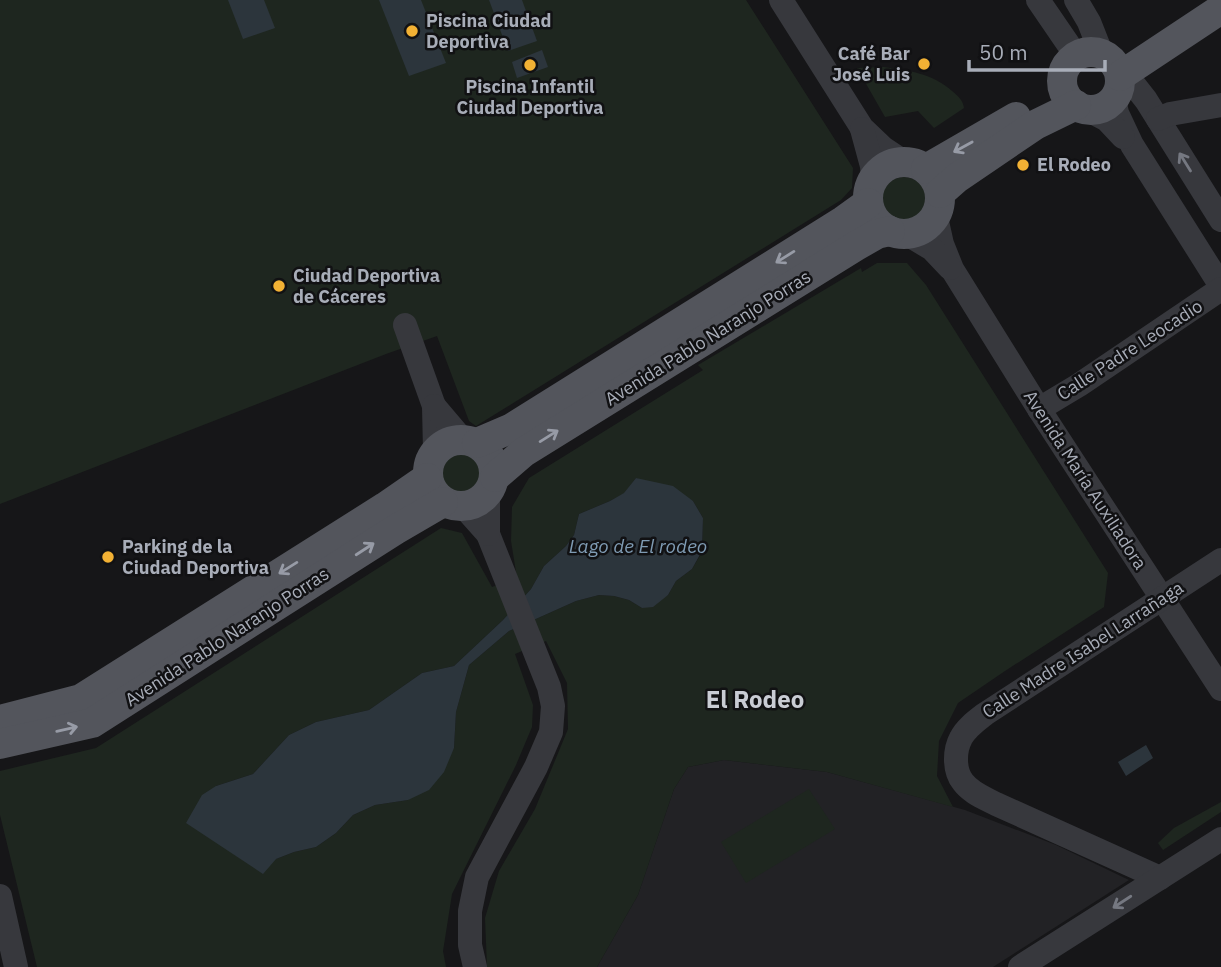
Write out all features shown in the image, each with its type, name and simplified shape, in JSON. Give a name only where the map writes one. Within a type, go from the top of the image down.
[{"type":"main road","points":[[927,185],[923,229],[915,233],[899,232],[885,229],[876,220],[870,192],[876,174],[886,166],[927,185],[957,178],[1035,125],[1206,0]]},
{"type":"main road","points":[[1096,81],[1221,9]]},
{"type":"main road","name":"Avenida Pablo Naranjo Porras","points":[[0,744],[92,723],[395,530],[512,428],[843,221],[870,192]]},
{"type":"main road","name":"Avenida Pablo Naranjo Porras","points":[[0,720],[80,699],[385,507],[461,474],[524,452],[856,246],[877,234],[899,232]]},
{"type":"street","points":[[780,0],[862,128],[927,185]]},
{"type":"street","points":[[1038,0],[1117,113],[1132,145],[1221,288]]},
{"type":"street","points":[[1076,0],[1089,22],[1096,81]]},
{"type":"street","points":[[1096,81],[1135,86],[1221,220]]},
{"type":"street","points":[[1158,119],[1170,114],[1221,105]]},
{"type":"street","points":[[862,128],[873,166],[870,192]]},
{"type":"street","name":"Avenida María Auxiliadora","points":[[927,185],[942,244],[952,269],[1044,417],[1221,690]]},
{"type":"street","name":"Avenida María Auxiliadora","points":[[899,232],[932,249],[952,269]]},
{"type":"street","name":"Calle Padre Leocadio","points":[[1044,417],[1079,384],[1221,288]]},
{"type":"street","name":"Calle Padre Leocadio","points":[[1044,417],[1221,307]]},
{"type":"street","points":[[405,325],[461,474],[549,687],[553,706],[551,732],[536,767],[477,877],[470,911],[470,946],[475,967]]},
{"type":"street","name":"Calle Madre Isabel Larrañaga","points":[[1160,878],[996,804],[971,790],[962,782],[958,772],[957,750],[961,738],[970,726],[985,714],[1221,560]]},
{"type":"street","points":[[1020,967],[1221,839]]},
{"type":"street","points":[[0,896],[16,967]]},
{"type":"shaded area","name":"Ciudad Deportiva de Cáceres","points":[[0,0],[746,0],[853,168],[852,188],[841,200],[476,426],[469,421],[437,336],[0,504]]},
{"type":"shaded area","points":[[884,67],[936,80],[958,96],[964,108],[934,128],[918,111],[885,117],[857,68]]},
{"type":"shaded area","points":[[904,177],[919,184],[926,199],[919,214],[904,221],[889,214],[882,199],[889,184]]},
{"type":"shaded area","points":[[877,263],[907,263],[926,285],[1108,573],[1104,607],[958,703],[939,741],[937,776],[953,807],[827,772],[724,760],[688,767],[674,789],[638,895],[597,967],[487,967],[485,918],[499,871],[535,809],[568,729],[567,683],[546,641],[515,654],[533,705],[532,727],[452,894],[443,951],[446,967],[37,967],[0,815],[0,771],[96,748],[441,528],[462,533],[492,587],[517,578],[511,541],[512,507],[529,478],[703,370],[698,365],[861,268],[862,272]],"holes":[[[636,478],[693,501],[703,518],[702,552],[692,569],[676,581],[668,595],[642,608],[629,600],[614,596],[599,595],[576,601],[509,631],[469,665],[456,712],[454,748],[408,800],[375,805],[353,815],[336,833],[316,847],[276,859],[216,786],[253,774],[289,735],[316,722],[369,710],[422,673],[454,666],[503,620],[531,589],[544,566],[574,535],[579,514],[625,493]]]},
{"type":"shaded area","points":[[462,453],[477,460],[484,475],[477,490],[462,497],[447,490],[440,475],[447,460]]},
{"type":"shaded area","points":[[724,760],[827,772],[965,810],[1056,845],[1129,880],[993,967],[597,967],[638,895],[674,789],[688,767]]},
{"type":"shaded area","points":[[809,789],[835,829],[746,883],[721,842]]},
{"type":"shaded area","points":[[1221,802],[1221,812],[1163,850],[1158,843],[1174,828]]},
{"type":"water","points":[[228,0],[264,0],[275,28],[243,39]]},
{"type":"water","name":"Piscina Ciudad Deportiva","points":[[379,0],[421,0],[446,63],[409,76]]},
{"type":"water","name":"Piscina Ciudad Deportiva","points":[[489,0],[522,0],[537,41],[508,51]]},
{"type":"water","name":"Piscina Infantil Ciudad Deportiva","points":[[542,50],[548,67],[517,78],[512,62]]},
{"type":"water","name":"Lago de El rodeo","points":[[636,478],[673,486],[693,501],[703,518],[702,551],[692,569],[676,581],[668,595],[653,607],[642,608],[629,600],[599,595],[576,601],[509,631],[469,665],[456,712],[454,748],[444,772],[429,790],[408,800],[375,805],[353,815],[336,833],[316,847],[276,859],[263,874],[186,823],[202,795],[216,786],[253,774],[289,735],[316,722],[369,710],[422,673],[454,666],[503,620],[531,589],[544,566],[574,535],[579,514],[624,493]]},
{"type":"water","points":[[1146,745],[1153,758],[1126,776],[1118,762]]},
{"type":"place","name":"Piscina Ciudad Deportiva","points":[[412,31]]},
{"type":"place","name":"Café Bar José Luis","points":[[924,64]]},
{"type":"place","name":"Piscina Infantil Ciudad Deportiva","points":[[530,65]]},
{"type":"place","name":"El Rodeo","points":[[1023,165]]},
{"type":"place","name":"Ciudad Deportiva de Cáceres","points":[[279,286]]},
{"type":"place","name":"Parking de la Ciudad Deportiva","points":[[108,557]]},
{"type":"district","name":"El Rodeo","points":[[755,700]]}]
